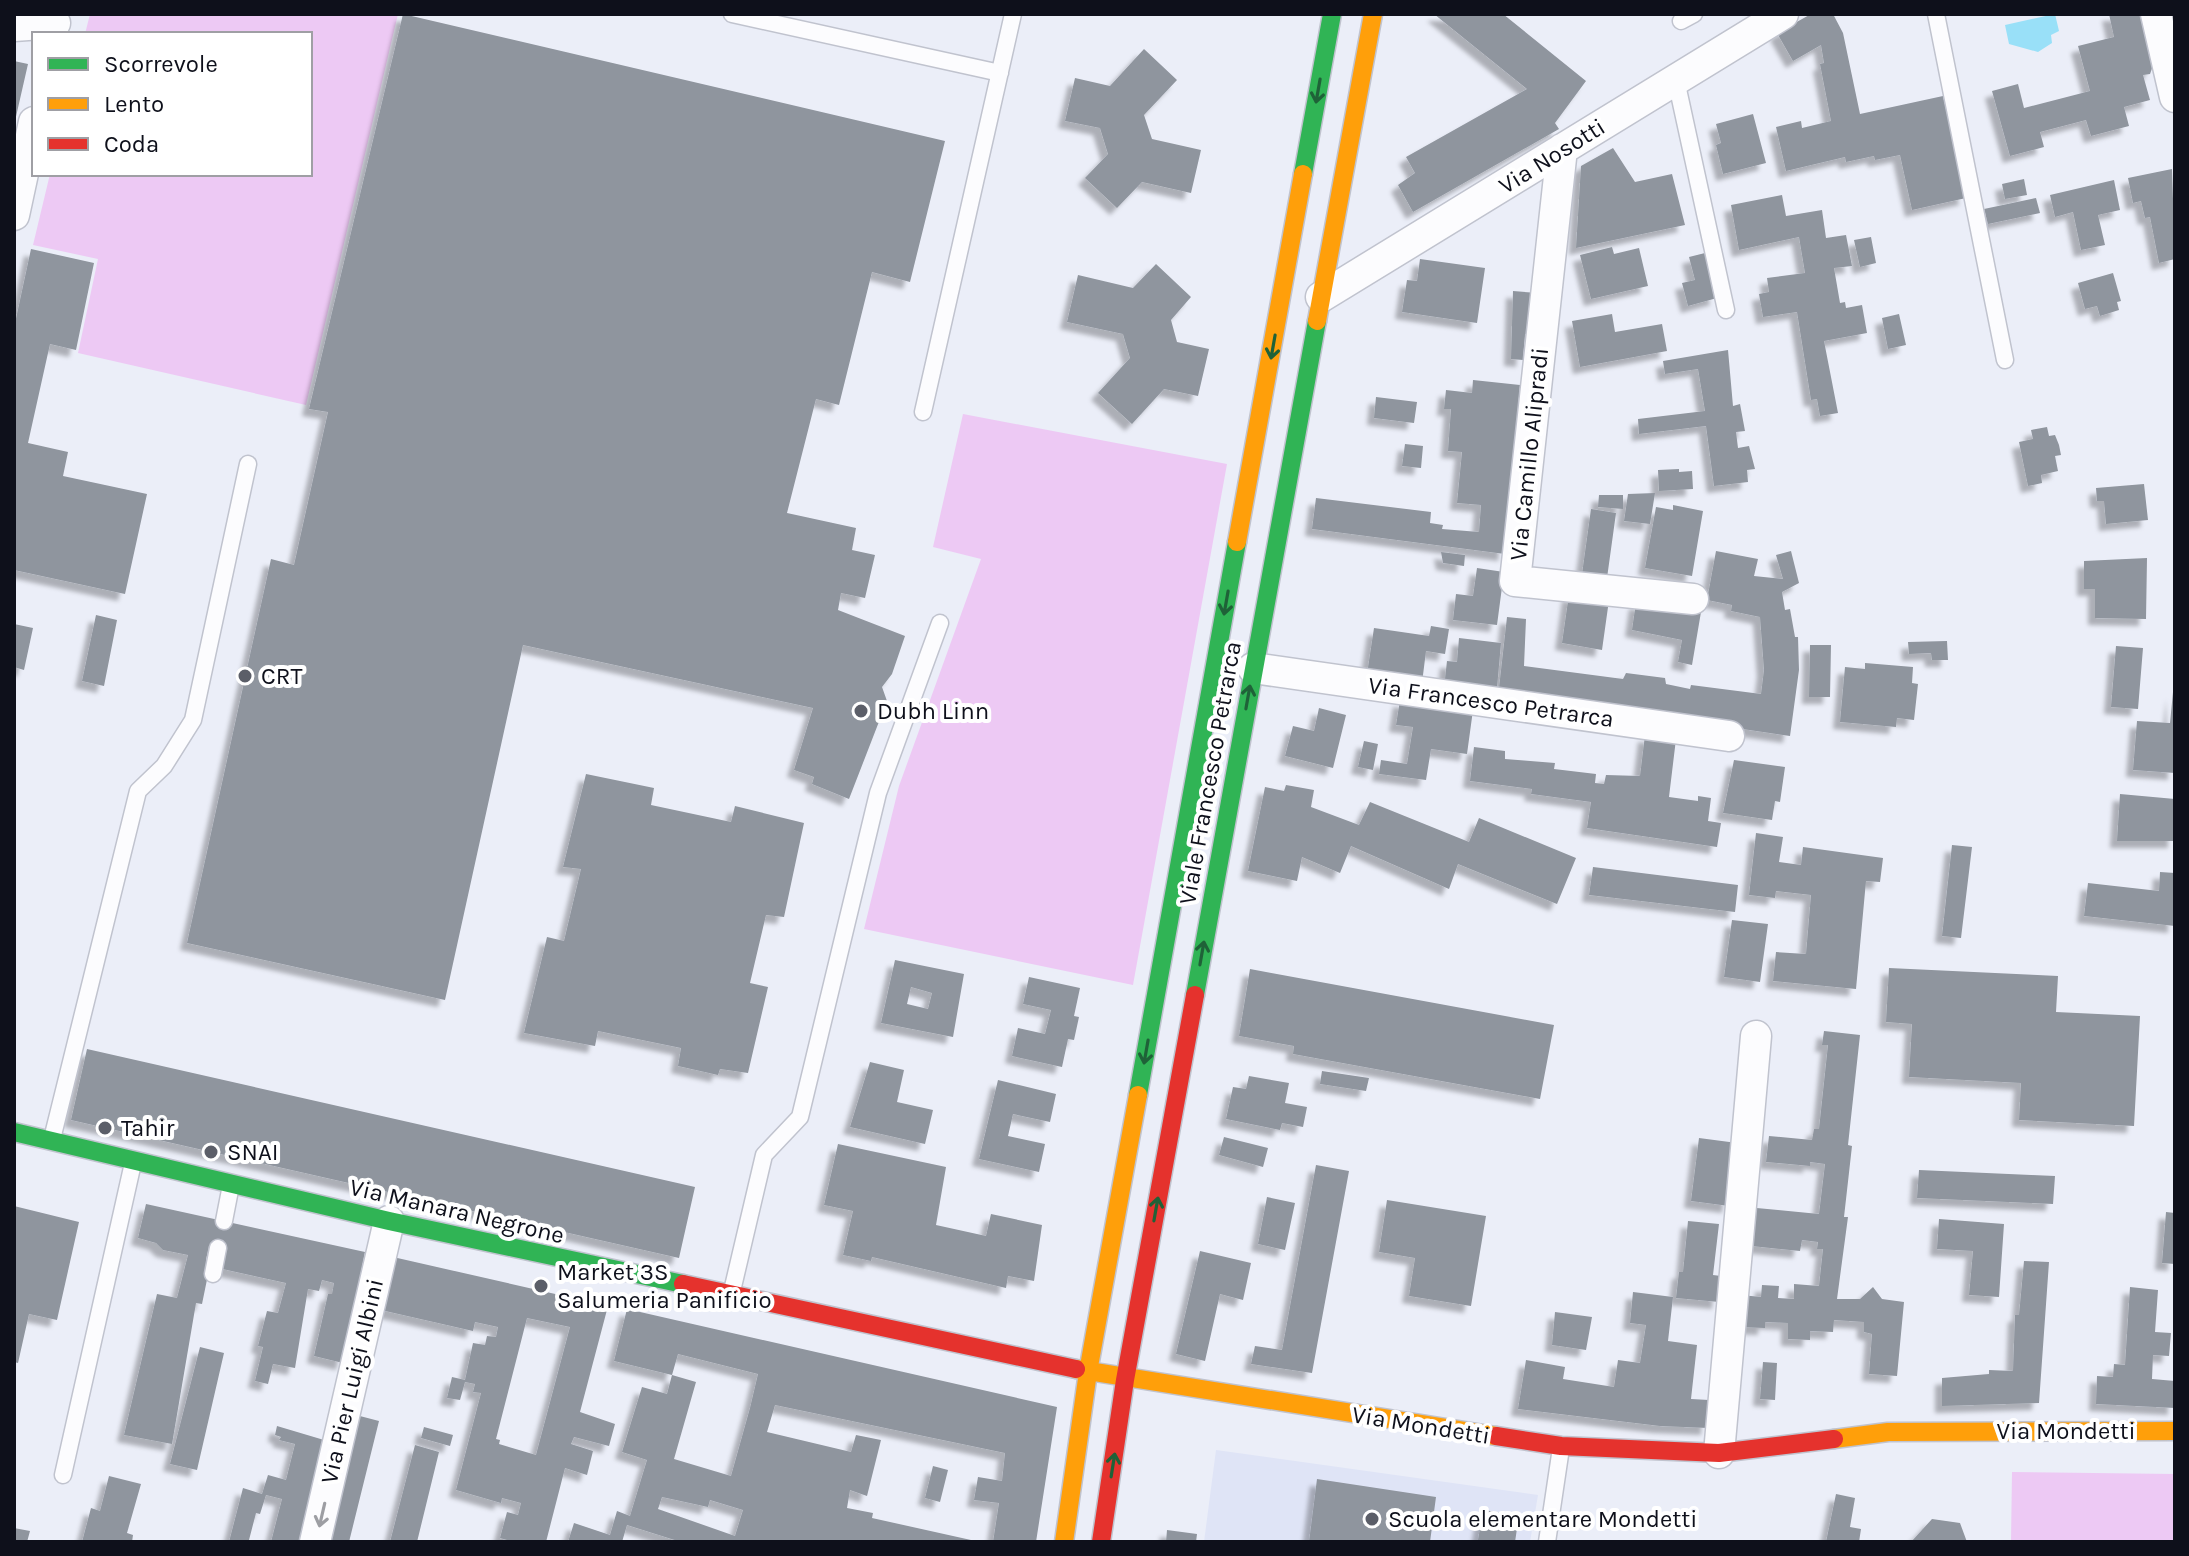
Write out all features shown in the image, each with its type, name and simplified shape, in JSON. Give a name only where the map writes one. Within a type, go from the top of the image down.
[{"type":"main road","name":"Viale Francesco Petrarca","points":[[1064,1542],[1088,1372],[1332,14]]},
{"type":"main road","name":"Viale Francesco Petrarca","points":[[1101,1542],[1125,1380],[1373,14]]},
{"type":"main road","name":"Via Manara Negrone","points":[[14,1132],[389,1221],[1125,1380]]},
{"type":"main road","name":"Via Mondetti","points":[[1125,1380],[1561,1446],[1719,1453],[1888,1432],[2175,1431]]},
{"type":"street","name":"Via Nosotti","points":[[1321,297],[1783,14]]},
{"type":"street","points":[[2156,14],[2175,97]]},
{"type":"street","points":[[14,26],[55,24]]},
{"type":"street","points":[[14,215],[32,131]]},
{"type":"street","name":"Via Camillo Alipradi","points":[[1562,149],[1515,581],[1693,599]]},
{"type":"street","name":"Via Francesco Petrarca","points":[[1253,668],[1729,736]]},
{"type":"street","points":[[1719,1453],[1756,1036]]},
{"type":"street","name":"Via Pier Luigi Albini","points":[[315,1542],[389,1221]]},
{"type":"lane","points":[[732,14],[1000,73]]},
{"type":"lane","points":[[923,412],[1013,14]]},
{"type":"lane","points":[[1936,14],[2005,360]]},
{"type":"lane","points":[[1676,80],[1726,310]]},
{"type":"lane","points":[[51,1141],[138,791],[164,766],[193,720],[248,464]]},
{"type":"lane","points":[[731,1297],[764,1155],[800,1117],[878,793],[940,623]]},
{"type":"lane","points":[[63,1475],[133,1161]]},
{"type":"lane","points":[[224,1221],[231,1184]]},
{"type":"lane","points":[[213,1274],[218,1248]]},
{"type":"lane","points":[[1547,1542],[1561,1446]]},
{"type":"shaded area","points":[[90,14],[398,14],[306,405],[78,353],[98,259],[33,245],[50,176],[312,176],[312,32],[86,32]]},
{"type":"shaded area","points":[[963,414],[1227,464],[1133,985],[864,929],[899,786],[981,559],[933,547]]},
{"type":"shaded area","points":[[1216,1450],[1538,1495],[1530,1542],[1204,1542]]},
{"type":"shaded area","points":[[2012,1472],[2175,1474],[2175,1542],[2011,1542]]},
{"type":"water","points":[[2055,14],[2059,31],[2051,35],[2052,43],[2038,52],[2009,44],[2005,25]]},
{"type":"building","points":[[403,14],[945,141],[910,282],[872,272],[839,405],[816,399],[787,513],[856,528],[852,550],[875,555],[865,598],[841,593],[838,610],[905,636],[892,674],[882,687],[887,701],[849,799],[812,784],[814,777],[794,770],[813,708],[523,645],[445,1000],[187,943],[271,559],[294,565],[328,412],[309,409]]},
{"type":"building","points":[[1434,14],[1503,14],[1586,81],[1555,123],[1559,129],[1413,212],[1398,185],[1415,173],[1406,157],[1527,89]]},
{"type":"building","points":[[1811,14],[1833,14],[1843,33],[1860,114],[1943,96],[1966,198],[1912,210],[1900,155],[1846,162],[1845,157],[1786,171],[1776,127],[1801,121],[1802,128],[1831,121],[1820,64],[1824,63],[1821,45],[1793,61],[1777,33]]},
{"type":"building","points":[[2109,14],[2143,14],[2155,60],[2150,74],[2143,75],[2150,100],[2124,107],[2129,126],[2091,136],[2086,120],[2040,132],[2044,147],[2010,156],[1992,91],[2018,84],[2024,108],[2090,91],[2078,46],[2114,37]]},
{"type":"building","points":[[1144,49],[1177,80],[1144,115],[1152,139],[1201,150],[1191,193],[1142,182],[1117,208],[1085,178],[1108,154],[1100,128],[1065,121],[1075,78],[1110,86]]},
{"type":"building","points":[[14,61],[28,64],[15,121],[14,121]]},
{"type":"building","points":[[1753,114],[1766,163],[1723,174],[1716,145],[1721,143],[1716,124]]},
{"type":"building","points":[[1613,148],[1635,182],[1672,174],[1685,225],[1576,248],[1581,166]]},
{"type":"building","points":[[2172,169],[2175,259],[2159,263],[2150,217],[2145,218],[2141,201],[2133,203],[2128,178]]},
{"type":"building","points":[[2024,179],[2027,195],[2005,199],[2002,184]]},
{"type":"building","points":[[2114,180],[2120,210],[2098,215],[2105,245],[2081,250],[2073,212],[2055,217],[2050,195]]},
{"type":"building","points":[[1782,195],[1786,216],[1822,210],[1826,238],[1846,235],[1852,266],[1834,268],[1840,303],[1845,302],[1846,308],[1862,305],[1867,333],[1824,341],[1838,413],[1820,416],[1817,399],[1811,400],[1797,312],[1763,317],[1759,294],[1769,292],[1767,278],[1805,273],[1799,237],[1739,250],[1731,205]]},
{"type":"building","points":[[2036,198],[2040,213],[1988,224],[1984,209]]},
{"type":"building","points":[[1871,237],[1876,263],[1860,267],[1854,240]]},
{"type":"building","points":[[1612,247],[1614,254],[1639,248],[1648,286],[1591,299],[1580,255]]},
{"type":"building","points":[[31,249],[94,263],[76,350],[50,344],[28,443],[68,452],[63,476],[147,494],[125,594],[14,570],[14,328]]},
{"type":"building","points":[[1705,253],[1717,298],[1688,306],[1682,283],[1695,280],[1689,257]]},
{"type":"building","points":[[1420,259],[1485,268],[1477,323],[1402,312],[1407,280],[1417,281]]},
{"type":"building","points":[[1156,264],[1191,297],[1171,320],[1177,342],[1209,349],[1198,396],[1164,389],[1132,424],[1098,393],[1130,358],[1123,334],[1067,322],[1078,275],[1133,288]]},
{"type":"building","points":[[2113,273],[2121,301],[2117,302],[2119,310],[2100,316],[2097,306],[2085,309],[2078,283]]},
{"type":"building","points":[[1513,291],[1538,293],[1534,335],[1525,334],[1523,360],[1511,359]]},
{"type":"building","points":[[1612,314],[1615,332],[1662,324],[1667,351],[1580,367],[1572,321]]},
{"type":"building","points":[[1899,314],[1906,345],[1888,349],[1882,318]]},
{"type":"building","points":[[1728,350],[1733,406],[1740,404],[1745,431],[1736,432],[1738,448],[1749,446],[1755,469],[1747,470],[1748,482],[1714,486],[1706,426],[1639,434],[1638,419],[1705,411],[1698,369],[1665,374],[1663,361]]},
{"type":"building","points":[[1473,380],[1520,385],[1505,554],[1312,529],[1316,498],[1431,512],[1430,523],[1443,525],[1442,529],[1479,532],[1481,505],[1457,503],[1462,452],[1448,451],[1451,409],[1444,409],[1446,390],[1472,393]]},
{"type":"building","points":[[1376,397],[1417,402],[1414,423],[1374,418]]},
{"type":"building","points":[[2047,427],[2049,436],[2055,435],[2059,445],[2061,455],[2055,456],[2058,471],[2041,475],[2042,483],[2028,486],[2019,442],[2033,439],[2031,430]]},
{"type":"building","points":[[1405,444],[1423,446],[1421,468],[1402,466]]},
{"type":"building","points":[[1679,469],[1679,472],[1692,471],[1693,489],[1659,491],[1658,470]]},
{"type":"building","points":[[2144,484],[2148,520],[2106,524],[2104,501],[2097,501],[2096,488]]},
{"type":"building","points":[[1655,493],[1650,524],[1624,521],[1628,494]]},
{"type":"building","points":[[1599,495],[1623,495],[1623,509],[1598,507]]},
{"type":"building","points":[[1673,505],[1703,511],[1692,576],[1645,568],[1656,507],[1673,510]]},
{"type":"building","points":[[1591,509],[1616,513],[1607,578],[1582,574]]},
{"type":"building","points":[[1716,551],[1758,559],[1754,576],[1783,579],[1776,555],[1791,551],[1799,583],[1782,592],[1785,610],[1790,609],[1795,637],[1798,637],[1799,670],[1790,736],[1594,707],[1595,701],[1499,688],[1507,617],[1526,619],[1524,666],[1623,679],[1626,673],[1665,678],[1666,684],[1690,689],[1691,685],[1761,694],[1764,670],[1760,617],[1731,611],[1732,605],[1707,600]]},
{"type":"building","points":[[1441,552],[1465,555],[1464,566],[1443,563]]},
{"type":"building","points":[[2147,558],[2146,619],[2095,618],[2095,589],[2084,589],[2084,561]]},
{"type":"building","points":[[1477,568],[1504,572],[1497,625],[1453,620],[1456,594],[1473,596]]},
{"type":"building","points":[[1569,594],[1609,600],[1602,650],[1562,643]]},
{"type":"building","points":[[1636,602],[1701,612],[1692,665],[1678,662],[1682,640],[1632,630]]},
{"type":"building","points":[[96,615],[117,620],[104,686],[82,681]]},
{"type":"building","points":[[14,624],[33,628],[24,670],[14,667]]},
{"type":"building","points":[[1431,626],[1449,629],[1445,654],[1426,651],[1422,683],[1367,674],[1374,628],[1429,636]]},
{"type":"building","points":[[1459,638],[1501,643],[1497,688],[1444,688],[1447,661],[1457,662]]},
{"type":"building","points":[[1947,641],[1948,660],[1932,660],[1931,653],[1909,654],[1908,642]]},
{"type":"building","points":[[1810,645],[1831,645],[1830,697],[1809,697]]},
{"type":"building","points":[[2116,646],[2143,648],[2138,709],[2111,707]]},
{"type":"building","points":[[1865,663],[1913,667],[1912,683],[1918,684],[1914,720],[1897,718],[1896,727],[1840,722],[1845,667],[1865,669]]},
{"type":"building","points":[[2173,692],[2175,773],[2133,770],[2137,721],[2170,723]]},
{"type":"building","points":[[1400,700],[1473,710],[1467,754],[1431,749],[1426,780],[1379,774],[1381,760],[1407,764],[1413,727],[1396,725]]},
{"type":"building","points":[[1319,708],[1346,715],[1333,768],[1285,756],[1293,726],[1314,731]]},
{"type":"building","points":[[1645,735],[1676,739],[1669,797],[1698,801],[1698,796],[1711,798],[1708,821],[1721,823],[1717,847],[1587,828],[1591,802],[1531,794],[1532,789],[1470,781],[1474,747],[1505,751],[1505,759],[1555,763],[1554,769],[1596,774],[1595,783],[1604,784],[1606,775],[1640,776]]},
{"type":"building","points":[[1364,741],[1378,744],[1373,770],[1358,767]]},
{"type":"building","points":[[1734,760],[1785,767],[1780,802],[1775,801],[1772,820],[1723,813]]},
{"type":"building","points":[[586,774],[654,788],[651,805],[731,822],[735,806],[804,823],[784,917],[766,915],[750,983],[768,987],[748,1073],[720,1069],[718,1075],[678,1066],[681,1048],[598,1031],[595,1046],[524,1033],[547,937],[564,941],[581,869],[563,867]]},
{"type":"building","points":[[1286,785],[1314,790],[1311,807],[1359,825],[1370,802],[1469,842],[1479,818],[1576,858],[1557,904],[1458,864],[1449,889],[1351,846],[1340,873],[1302,857],[1297,881],[1248,871],[1265,787],[1284,791]]},
{"type":"building","points":[[2120,794],[2175,799],[2175,841],[2117,841]]},
{"type":"building","points":[[1756,833],[1783,837],[1779,862],[1801,865],[1803,847],[1883,858],[1880,882],[1866,881],[1856,989],[1773,981],[1776,952],[1806,954],[1811,895],[1776,891],[1775,898],[1749,895]]},
{"type":"building","points":[[1952,845],[1972,847],[1961,938],[1942,936]]},
{"type":"building","points":[[1593,867],[1738,885],[1735,912],[1589,895]]},
{"type":"building","points":[[2160,872],[2175,873],[2175,926],[2084,916],[2088,883],[2159,891]]},
{"type":"building","points":[[1732,920],[1768,924],[1760,982],[1724,977]]},
{"type":"building","points":[[895,960],[964,974],[953,1037],[881,1023]],"holes":[[[911,987],[932,993],[928,1009],[907,1004]]]},
{"type":"building","points":[[1889,968],[2058,976],[2056,1012],[2140,1016],[2134,1126],[2019,1120],[2021,1083],[1909,1077],[1912,1024],[1886,1022]]},
{"type":"building","points":[[1250,969],[1554,1025],[1540,1099],[1293,1054],[1294,1046],[1239,1036]]},
{"type":"building","points":[[1029,977],[1080,988],[1074,1016],[1079,1017],[1074,1040],[1068,1039],[1062,1067],[1012,1056],[1018,1028],[1045,1034],[1051,1010],[1023,1004]]},
{"type":"building","points":[[1824,1031],[1860,1035],[1848,1145],[1852,1146],[1844,1217],[1848,1217],[1837,1299],[1860,1299],[1873,1287],[1882,1299],[1904,1302],[1897,1376],[1869,1374],[1872,1334],[1864,1332],[1864,1322],[1834,1320],[1833,1332],[1810,1331],[1810,1340],[1788,1339],[1788,1323],[1765,1322],[1765,1328],[1739,1327],[1741,1295],[1761,1297],[1762,1285],[1779,1286],[1778,1298],[1794,1299],[1794,1284],[1819,1286],[1823,1249],[1817,1249],[1818,1242],[1802,1240],[1800,1251],[1742,1245],[1746,1207],[1819,1214],[1825,1164],[1810,1162],[1810,1166],[1766,1162],[1769,1136],[1812,1140],[1814,1129],[1819,1129],[1828,1045],[1822,1045]]},
{"type":"building","points":[[87,1049],[695,1187],[679,1258],[71,1120]]},
{"type":"building","points":[[870,1062],[904,1070],[897,1102],[933,1110],[925,1144],[850,1127]]},
{"type":"building","points":[[1322,1071],[1369,1078],[1366,1091],[1320,1084]]},
{"type":"building","points":[[1249,1076],[1289,1083],[1285,1103],[1307,1107],[1303,1127],[1282,1123],[1280,1130],[1226,1119],[1233,1087],[1246,1089]]},
{"type":"building","points":[[998,1080],[1056,1094],[1050,1122],[1013,1114],[1008,1136],[1045,1144],[1039,1172],[979,1159]]},
{"type":"building","points":[[1224,1137],[1268,1148],[1263,1167],[1219,1155]]},
{"type":"building","points":[[1699,1138],[1737,1143],[1729,1206],[1691,1201]]},
{"type":"building","points":[[838,1144],[946,1167],[936,1225],[986,1236],[991,1214],[1042,1225],[1034,1281],[1008,1276],[1006,1288],[872,1257],[871,1261],[843,1255],[853,1211],[824,1205]]},
{"type":"building","points":[[1316,1165],[1349,1171],[1312,1373],[1251,1364],[1255,1346],[1282,1350]]},
{"type":"building","points":[[1919,1170],[2055,1176],[2053,1204],[1917,1198]]},
{"type":"building","points":[[1267,1197],[1295,1203],[1285,1250],[1258,1244]]},
{"type":"building","points":[[1387,1200],[1486,1216],[1471,1306],[1409,1296],[1415,1258],[1379,1252]]},
{"type":"building","points":[[146,1204],[365,1252],[343,1363],[314,1356],[328,1294],[332,1294],[334,1283],[322,1280],[319,1291],[308,1289],[295,1368],[273,1364],[268,1384],[255,1381],[263,1347],[258,1346],[267,1311],[278,1313],[286,1283],[218,1268],[222,1249],[209,1246],[206,1260],[211,1260],[202,1304],[196,1303],[172,1444],[124,1435],[157,1294],[177,1298],[188,1255],[163,1250],[156,1243],[138,1238]]},
{"type":"building","points":[[14,1206],[79,1222],[57,1320],[29,1314],[18,1363],[14,1362]]},
{"type":"building","points":[[2166,1212],[2175,1213],[2175,1264],[2162,1263]]},
{"type":"building","points":[[1939,1219],[2004,1224],[1999,1297],[1969,1295],[1973,1251],[1937,1249]]},
{"type":"building","points":[[1688,1221],[1719,1224],[1713,1275],[1721,1276],[1719,1302],[1676,1298],[1679,1272],[1683,1272]]},
{"type":"building","points":[[1200,1251],[1251,1263],[1243,1300],[1220,1294],[1205,1361],[1176,1354]]},
{"type":"building","points":[[393,1257],[608,1306],[580,1412],[615,1424],[609,1446],[574,1437],[571,1444],[593,1451],[587,1475],[565,1468],[546,1542],[514,1542],[500,1538],[507,1512],[518,1515],[521,1503],[502,1498],[501,1503],[456,1490],[481,1393],[473,1392],[475,1384],[465,1382],[460,1400],[447,1398],[452,1377],[465,1380],[473,1343],[485,1345],[487,1336],[496,1337],[498,1327],[475,1322],[473,1331],[381,1310]],"holes":[[[527,1318],[570,1327],[536,1455],[499,1444],[500,1440],[496,1439]]]},
{"type":"building","points":[[2024,1261],[2049,1262],[2039,1403],[1942,1406],[1942,1378],[1989,1374],[1989,1370],[2013,1371],[2015,1315],[2019,1315]]},
{"type":"building","points":[[2130,1287],[2158,1290],[2155,1332],[2171,1333],[2169,1356],[2153,1355],[2152,1379],[2175,1381],[2175,1408],[2096,1404],[2097,1376],[2113,1377],[2114,1364],[2125,1365]]},
{"type":"building","points":[[1633,1292],[1673,1297],[1668,1341],[1697,1345],[1691,1399],[1709,1400],[1708,1428],[1660,1426],[1518,1409],[1526,1360],[1565,1367],[1563,1379],[1614,1387],[1618,1360],[1640,1363],[1646,1325],[1630,1323]]},
{"type":"building","points":[[627,1309],[1057,1407],[1036,1542],[993,1542],[999,1503],[974,1500],[978,1477],[1002,1481],[1005,1453],[775,1405],[767,1432],[851,1452],[856,1435],[881,1440],[867,1496],[850,1490],[847,1508],[873,1513],[872,1518],[980,1542],[681,1542],[627,1525],[622,1542],[568,1542],[574,1523],[610,1535],[617,1511],[630,1516],[647,1460],[622,1452],[642,1387],[667,1394],[672,1375],[614,1361]],"holes":[[[678,1354],[758,1374],[731,1476],[674,1459],[696,1382],[672,1375]],[[662,1497],[708,1507],[710,1500],[743,1510],[735,1536],[658,1509]]]},
{"type":"building","points":[[1555,1312],[1592,1317],[1586,1350],[1552,1345]]},
{"type":"building","points":[[200,1347],[224,1353],[197,1470],[170,1464]]},
{"type":"building","points":[[1763,1362],[1777,1363],[1775,1400],[1760,1399]]},
{"type":"building","points":[[356,1415],[379,1421],[349,1542],[326,1542]]},
{"type":"building","points":[[277,1426],[324,1440],[300,1542],[271,1542],[282,1499],[266,1495],[260,1514],[256,1513],[249,1540],[254,1542],[229,1542],[243,1488],[262,1494],[268,1475],[286,1480],[295,1444],[279,1440],[281,1437],[275,1435]]},
{"type":"building","points":[[424,1427],[453,1435],[450,1446],[421,1438]]},
{"type":"building","points":[[415,1445],[439,1452],[417,1542],[390,1542]]},
{"type":"building","points":[[933,1466],[948,1470],[940,1502],[925,1498]]},
{"type":"building","points":[[109,1476],[141,1484],[127,1533],[133,1535],[132,1542],[82,1542],[91,1508],[100,1511]]},
{"type":"building","name":"Scuola elementare Mondetti","points":[[1317,1479],[1436,1497],[1430,1542],[1309,1542]]},
{"type":"building","points":[[1836,1494],[1855,1498],[1850,1527],[1861,1529],[1859,1542],[1826,1542]]},
{"type":"building","points":[[1483,1510],[1519,1515],[1515,1542],[1478,1540]]},
{"type":"building","points":[[1932,1519],[1960,1523],[1967,1542],[1911,1542]]},
{"type":"building","points":[[14,1528],[30,1531],[27,1542],[14,1542]]},
{"type":"building","points":[[1167,1530],[1197,1534],[1196,1542],[1166,1542]]},
{"type":"traffic: fast","points":[[1303,174],[1332,14]]},
{"type":"traffic: fast","points":[[1195,995],[1317,321]]},
{"type":"traffic: fast","points":[[1138,1095],[1237,542]]},
{"type":"traffic: fast","points":[[14,1132],[389,1221],[683,1284]]},
{"type":"traffic: slow","points":[[1317,321],[1373,14]]},
{"type":"traffic: slow","points":[[1237,542],[1303,174]]},
{"type":"traffic: slow","points":[[1064,1542],[1088,1372],[1138,1095]]},
{"type":"traffic: slow","points":[[1076,1369],[1496,1436]]},
{"type":"traffic: slow","points":[[1834,1439],[1888,1432],[2175,1431]]},
{"type":"traffic: jam","points":[[1101,1542],[1125,1380],[1195,995]]},
{"type":"traffic: jam","points":[[683,1284],[1076,1369]]},
{"type":"traffic: jam","points":[[1496,1436],[1561,1446],[1719,1453],[1834,1439]]},
{"type":"place","name":"CRT","points":[[245,676]]},
{"type":"place","name":"Dubh Linn","points":[[861,711]]},
{"type":"place","name":"Tahir","points":[[105,1128]]},
{"type":"place","name":"SNAI","points":[[211,1152]]},
{"type":"place","name":"Market 3S Salumeria Panificio","points":[[541,1286]]},
{"type":"place","name":"Scuola elementare Mondetti","points":[[1372,1519]]}]
